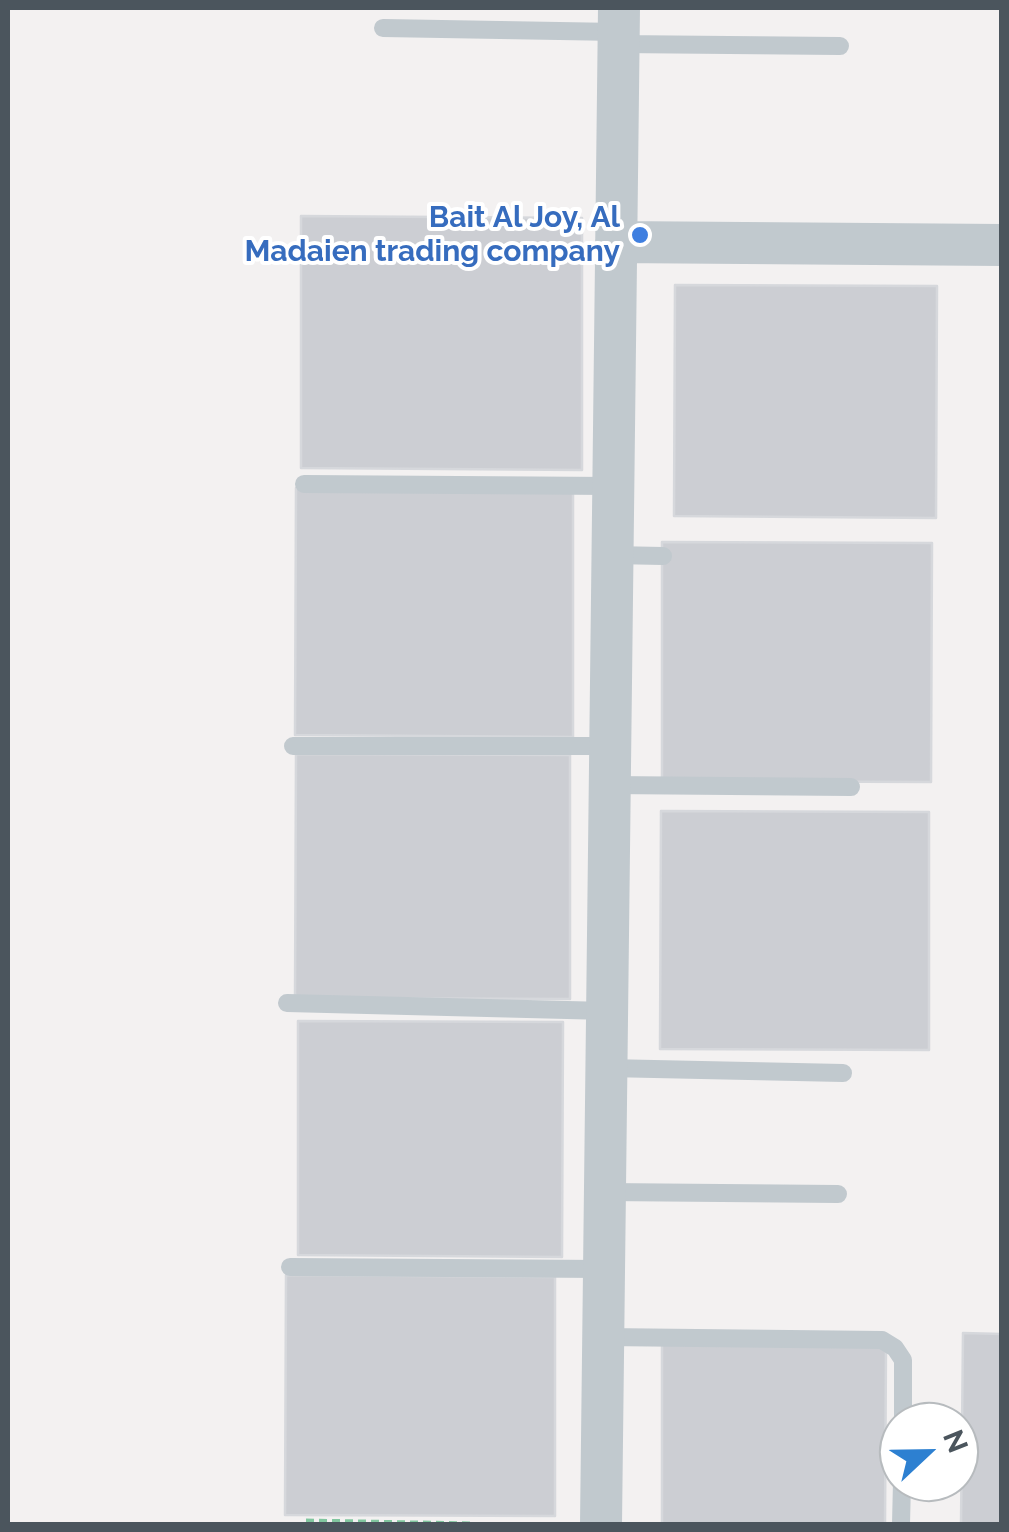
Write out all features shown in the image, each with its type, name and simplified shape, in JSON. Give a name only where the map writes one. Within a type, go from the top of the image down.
[{"type":"street","points":[[601,1524],[618,28]]},
{"type":"street","points":[[616,242],[1002,245]]},
{"type":"lane","points":[[382,28],[618,28],[840,46]]},
{"type":"lane","points":[[304,484],[612,486]]},
{"type":"lane","points":[[611,555],[663,556]]},
{"type":"lane","points":[[292,746],[609,766],[851,788]]},
{"type":"lane","points":[[287,1003],[607,1011]]},
{"type":"lane","points":[[606,1068],[844,1072]]},
{"type":"lane","points":[[605,1192],[838,1194]]},
{"type":"lane","points":[[290,1266],[604,1269]]},
{"type":"lane","points":[[603,1337],[882,1340],[895,1348],[903,1360],[903,1402]]},
{"type":"path","points":[[306,1521],[472,1524]]},
{"type":"building","points":[[301,216],[582,218],[582,470],[301,468]]},
{"type":"building","points":[[675,285],[937,286],[936,518],[674,516]]},
{"type":"building","points":[[296,488],[573,489],[573,737],[295,735]]},
{"type":"building","points":[[662,542],[932,543],[931,782],[662,781]]},
{"type":"building","points":[[296,754],[570,755],[570,999],[295,998]]},
{"type":"building","points":[[661,811],[929,812],[929,1050],[660,1049]]},
{"type":"building","points":[[298,1021],[563,1022],[562,1257],[298,1255]]},
{"type":"building","points":[[286,1275],[555,1277],[555,1516],[285,1515]]},
{"type":"building","points":[[963,1333],[1002,1334],[1002,1524],[961,1524],[961,1502],[979,1502],[979,1402],[962,1402]]},
{"type":"building","points":[[662,1341],[886,1343],[886,1402],[879,1402],[879,1502],[885,1502],[885,1524],[662,1524]]},
{"type":"place","name":"Bait Al Joy, Al Madaien trading company","points":[[640,235]]}]
